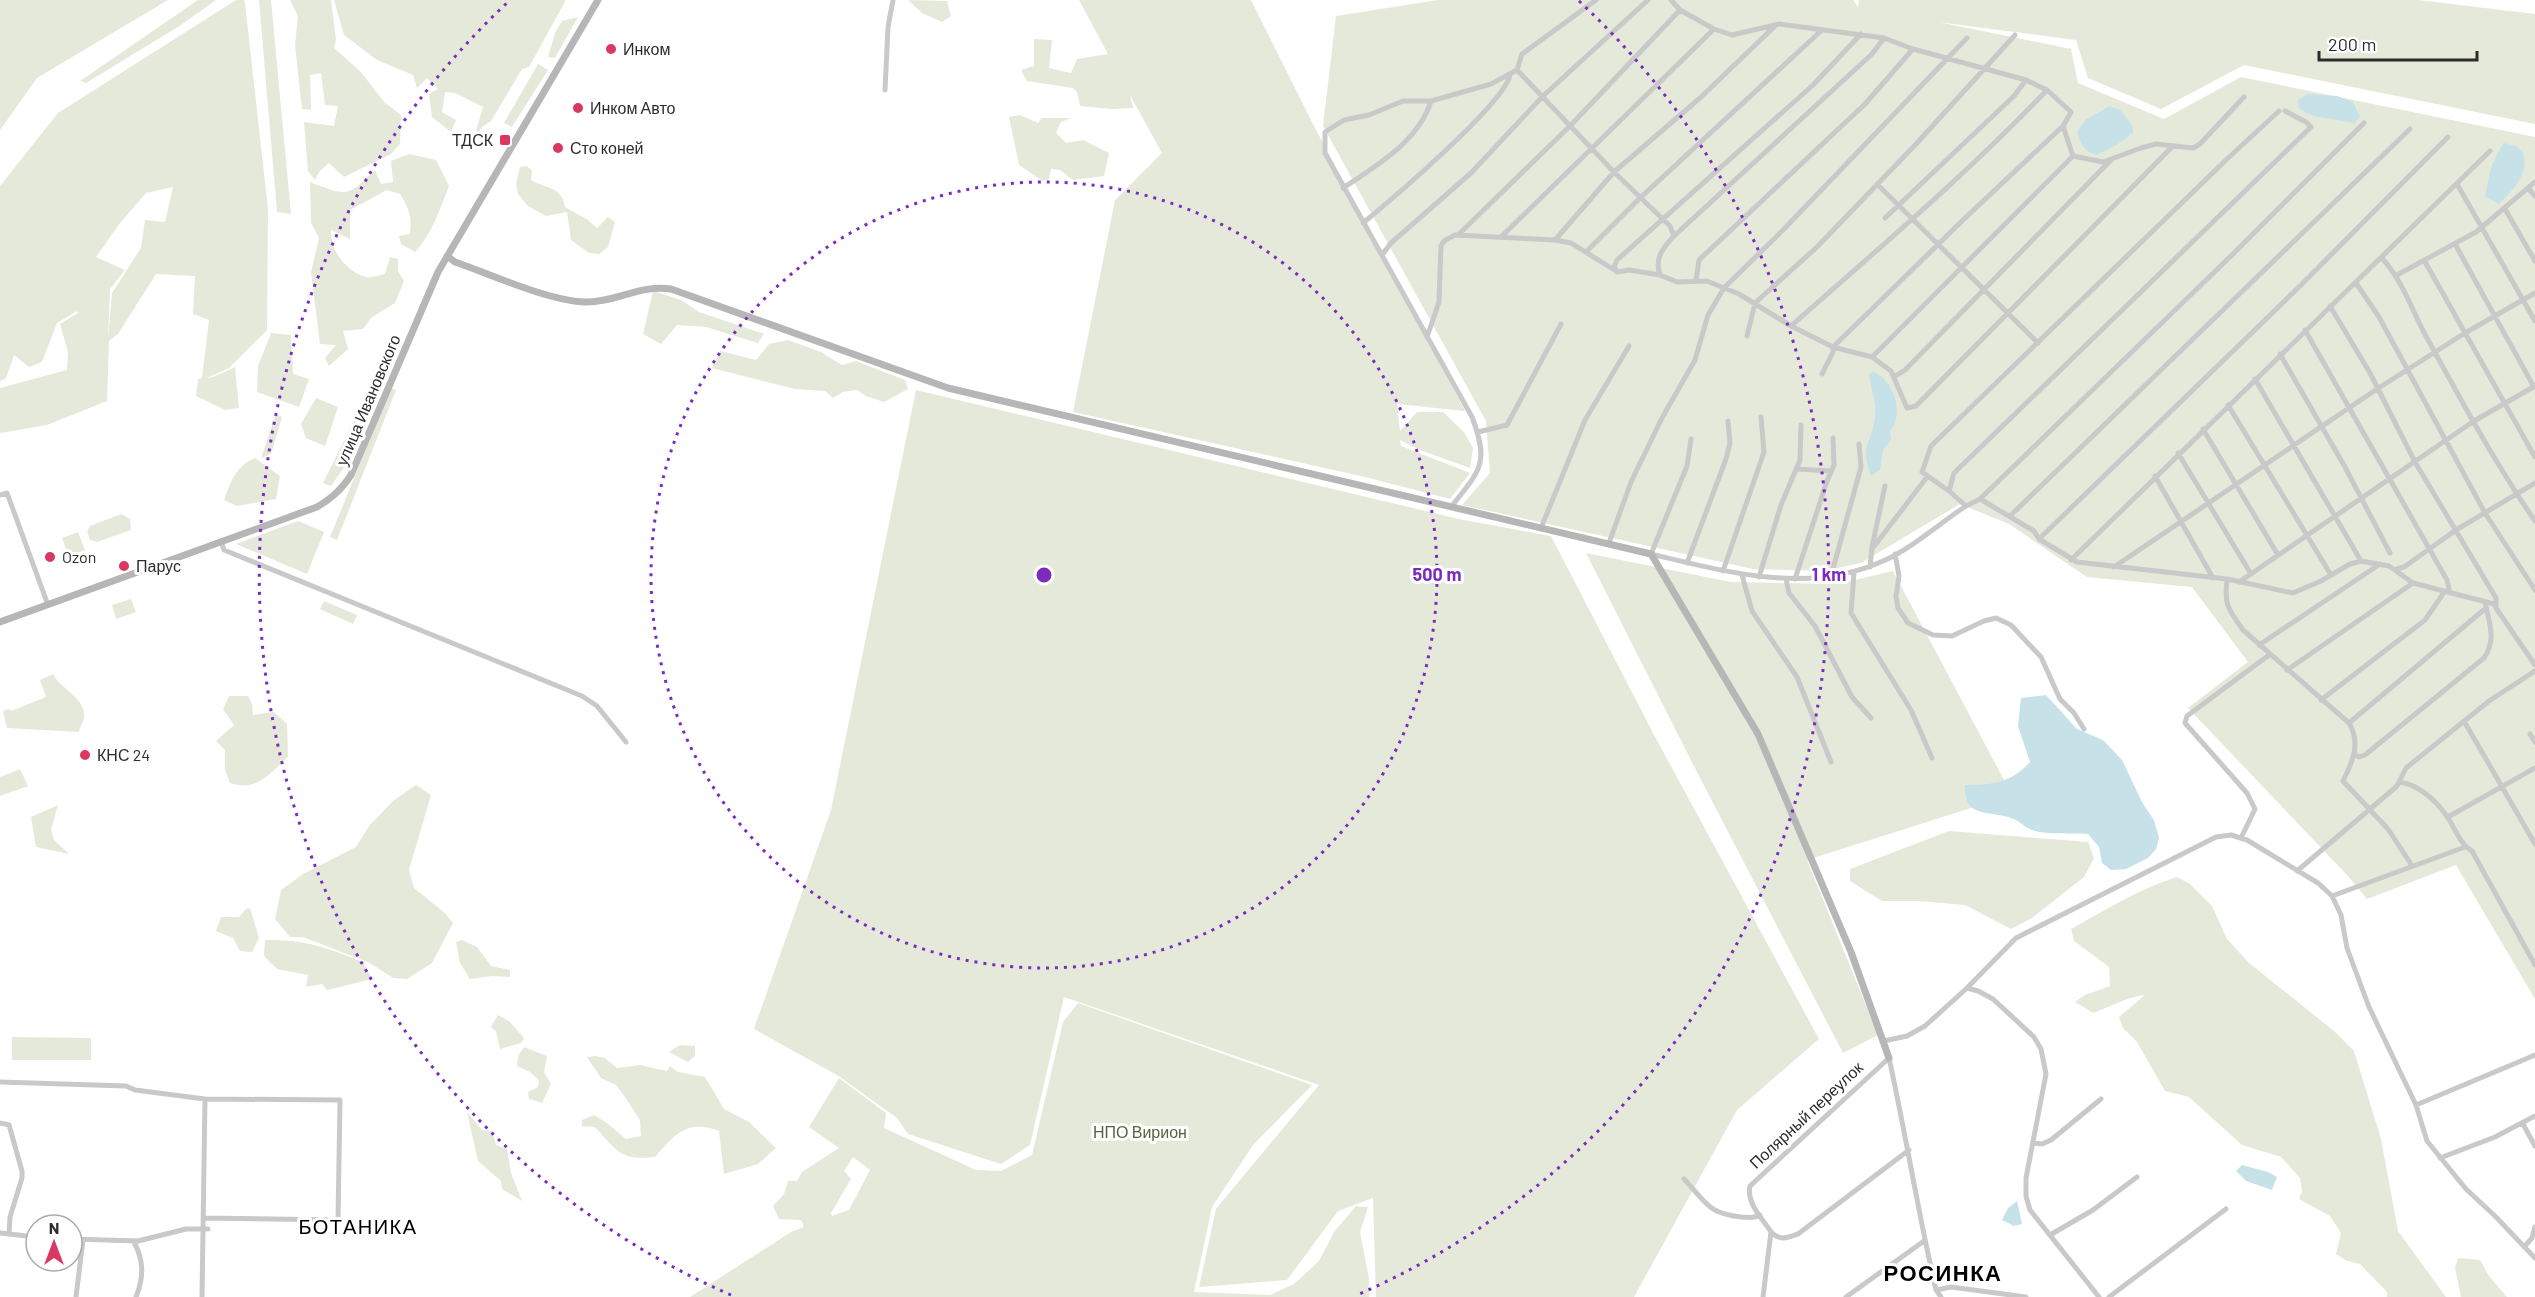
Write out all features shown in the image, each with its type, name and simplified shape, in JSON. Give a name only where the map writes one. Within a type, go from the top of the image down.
[{"type":"street","name":"улица Ивановского","points":[[0,622],[317,507],[342,489],[351,475],[424,300],[447,256],[598,0]]},
{"type":"street","points":[[885,90],[888,27],[893,0]]},
{"type":"street","points":[[1451,507],[1480,470],[1482,453],[1478,432],[1472,417],[1325,153],[1325,132],[1344,120],[1369,115],[1403,101],[1431,101],[1491,84],[1510,75],[1517,70],[1522,54],[1596,0]]},
{"type":"street","points":[[1382,255],[1391,243],[1471,173],[1543,96],[1648,0]]},
{"type":"street","points":[[1671,0],[1680,10],[1714,29],[1732,35],[1779,24],[1884,38],[1913,49],[1948,57],[2026,81],[2047,90],[2071,112],[2063,126],[1833,347],[1833,352],[1822,374]]},
{"type":"street","points":[[1458,235],[1570,126],[1680,10]]},
{"type":"street","points":[[1555,240],[1614,172],[1779,24]]},
{"type":"street","points":[[1502,236],[1714,29]]},
{"type":"street","points":[[1587,251],[1640,198],[1822,30]]},
{"type":"street","points":[[1617,272],[1614,267],[1617,260],[1813,85],[1862,34]]},
{"type":"street","points":[[1747,336],[1755,303],[1817,247],[2015,35]]},
{"type":"street","points":[[1660,274],[1656,265],[1661,250],[1674,236],[1864,62],[1884,38]]},
{"type":"street","points":[[1609,543],[1631,482],[1662,418],[1695,360],[1708,315],[1724,288],[1784,229],[1967,38]]},
{"type":"street","points":[[1696,281],[1699,260],[1865,104],[1913,49]]},
{"type":"street","points":[[1517,70],[1614,172],[1662,218],[1674,236]]},
{"type":"street","points":[[1363,223],[1394,198],[1491,105],[1509,81],[1510,75]]},
{"type":"street","points":[[1886,218],[2014,96],[2026,81]]},
{"type":"street","points":[[1791,326],[2012,127],[2047,90]]},
{"type":"street","points":[[2073,156],[2103,162],[2156,144],[2193,148],[2200,144],[2244,97]]},
{"type":"street","points":[[1343,188],[1379,165],[1410,135],[1426,118],[1431,101]]},
{"type":"street","points":[[1949,491],[1954,472],[2311,127],[2306,122],[2282,111],[2226,160],[1931,446],[1922,472],[1966,506]]},
{"type":"street","points":[[447,256],[455,262],[546,294],[570,300],[597,302],[650,288],[671,289],[948,388],[1687,563],[1742,575],[1795,579],[1854,573],[1870,567],[1895,554],[1980,499],[2234,254],[2364,123]]},
{"type":"street","points":[[2063,126],[2073,156]]},
{"type":"street","points":[[2010,516],[2410,129]]},
{"type":"street","points":[[2039,539],[2299,287],[2448,137]]},
{"type":"street","points":[[1427,337],[1439,302],[1441,246],[1449,237],[1458,235],[1502,236],[1555,240],[1571,243],[1587,251],[1589,256],[1617,272],[1629,270],[1660,274],[1677,282],[1707,281],[1724,288],[1833,347],[1872,357],[1892,371],[1907,408],[1917,406],[2173,146]]},
{"type":"street","points":[[2071,560],[2490,150]]},
{"type":"street","points":[[1872,357],[2073,156]]},
{"type":"street","points":[[1894,377],[1905,370],[1984,291],[2112,159]]},
{"type":"street","points":[[2397,275],[2482,227],[2535,182]]},
{"type":"street","points":[[1877,184],[2038,343]]},
{"type":"street","points":[[2457,184],[2535,321]]},
{"type":"street","points":[[2528,188],[2535,196]]},
{"type":"street","points":[[2505,209],[2535,261]]},
{"type":"street","points":[[2240,582],[2474,421],[2535,387],[2455,244]]},
{"type":"street","points":[[2382,258],[2397,275],[2474,421],[2535,521]]},
{"type":"street","points":[[2424,260],[2535,457]]},
{"type":"street","points":[[2356,283],[2379,317],[2485,513],[2535,590]]},
{"type":"street","points":[[2114,567],[2377,389],[2465,333],[2535,294]]},
{"type":"street","points":[[2330,306],[2415,462],[2496,598],[2496,608]]},
{"type":"street","points":[[1478,432],[1507,425],[1561,324]]},
{"type":"street","points":[[2305,330],[2447,580],[2448,592],[2425,620],[2321,700]]},
{"type":"street","points":[[1541,528],[1585,420],[1629,346]]},
{"type":"street","points":[[2280,354],[2322,426],[2390,553]]},
{"type":"street","points":[[2255,379],[2361,561]]},
{"type":"street","points":[[2228,405],[2331,575]]},
{"type":"street","points":[[1724,571],[1764,452],[1761,417]]},
{"type":"street","points":[[1687,563],[1726,459],[1730,443],[1728,421]]},
{"type":"street","points":[[1759,577],[1781,505],[1800,460],[1801,425]]},
{"type":"street","points":[[2203,429],[2278,555]]},
{"type":"street","points":[[1795,579],[1834,465],[1833,438]]},
{"type":"street","points":[[1650,554],[1687,466],[1691,439]]},
{"type":"street","points":[[1831,576],[1862,467],[1859,444]]},
{"type":"street","points":[[2178,453],[2251,574]]},
{"type":"street","points":[[1796,470],[1831,471]]},
{"type":"street","points":[[2155,476],[2213,578]]},
{"type":"street","points":[[1872,549],[1927,477]]},
{"type":"street","points":[[2397,569],[2404,567],[2456,530],[2535,483]]},
{"type":"street","points":[[1870,567],[1885,486]]},
{"type":"street","points":[[0,495],[7,493],[48,605]]},
{"type":"street","points":[[1980,499],[2034,531],[2039,539],[2071,560],[2227,579],[2293,593],[2349,564],[2361,561],[2397,569],[2413,583],[2486,605],[2493,604],[2535,665]]},
{"type":"street","points":[[221,541],[224,550],[582,696],[597,706],[626,742]]},
{"type":"street","points":[[1650,554],[1758,734],[1851,952],[1884,1041],[1909,1150],[1924,1241],[1936,1290],[1941,1297]]},
{"type":"street","points":[[1895,554],[1899,576],[1896,596],[1898,608],[1908,623],[1933,636],[1952,636],[1996,618],[2011,625],[2041,657],[2060,699],[2074,713],[2084,729]]},
{"type":"street","points":[[2259,645],[2380,564]]},
{"type":"street","points":[[1854,573],[1851,613],[1911,710],[1932,758]]},
{"type":"street","points":[[1742,575],[1752,611],[1797,677],[1831,762]]},
{"type":"street","points":[[1786,579],[1789,592],[1815,626],[1852,697],[1871,718]]},
{"type":"street","points":[[2227,579],[2225,599],[2231,614],[2242,630],[2349,723],[2356,734],[2352,764],[2343,781],[2388,829],[2411,864],[2410,867]]},
{"type":"street","points":[[2287,670],[2413,583]]},
{"type":"street","points":[[2349,723],[2486,605]]},
{"type":"street","points":[[2354,754],[2359,757],[2365,755],[2484,658],[2491,649],[2493,635],[2486,605]]},
{"type":"street","points":[[2241,838],[2254,809],[2253,805],[2247,793],[2186,723],[2187,716],[2269,655]]},
{"type":"street","points":[[2297,872],[2396,787],[2406,768],[2464,721],[2535,670]]},
{"type":"street","points":[[2464,721],[2535,844]]},
{"type":"street","points":[[2530,734],[2535,742]]},
{"type":"street","points":[[2448,817],[2535,768]]},
{"type":"street","points":[[2399,782],[2419,788],[2448,817],[2465,847],[2472,851],[2535,964]]},
{"type":"street","points":[[1884,1041],[1907,1036],[1925,1026],[1967,988],[2016,938],[2216,837],[2231,835],[2241,838],[2318,884],[2332,896],[2341,915],[2347,948],[2369,1007],[2416,1106],[2427,1141],[2466,1189],[2496,1215],[2535,1258]]},
{"type":"street","points":[[2332,896],[2465,847]]},
{"type":"street","points":[[1967,988],[1993,999],[2034,1037],[2041,1049],[2046,1074],[2026,1196],[2030,1210],[2099,1297]]},
{"type":"street","points":[[2416,1106],[2535,1055]]},
{"type":"street","name":"Полярный переулок","points":[[1771,1232],[1751,1201],[1750,1186],[1888,1058]]},
{"type":"street","points":[[0,1082],[117,1086],[156,1094],[205,1099],[339,1100],[338,1220],[204,1218]]},
{"type":"street","points":[[202,1297],[206,1229],[204,1218],[205,1099]]},
{"type":"street","points":[[2033,1143],[2042,1144],[2051,1140],[2101,1099]]},
{"type":"street","points":[[2440,1158],[2523,1124],[2535,1116]]},
{"type":"street","points":[[1,1123],[9,1125],[22,1178],[12,1206],[9,1234]]},
{"type":"street","points":[[2523,1124],[2535,1146]]},
{"type":"street","points":[[1771,1232],[1783,1239],[1798,1234],[1909,1150]]},
{"type":"street","points":[[2050,1235],[2093,1210],[2138,1177]]},
{"type":"street","points":[[1684,1179],[1714,1212],[1728,1216],[1753,1218],[1760,1215]]},
{"type":"street","points":[[2109,1297],[2226,1209]]},
{"type":"street","points":[[2524,1247],[2532,1238],[2535,1227]]},
{"type":"street","points":[[84,1240],[134,1242],[186,1229],[206,1229]]},
{"type":"street","points":[[1763,1297],[1771,1232]]},
{"type":"street","points":[[0,1233],[24,1236]]},
{"type":"street","points":[[1845,1297],[1924,1241]]},
{"type":"street","points":[[134,1242],[143,1263],[136,1297]]},
{"type":"street","points":[[76,1297],[79,1273]]},
{"type":"street","points":[[1936,1290],[1951,1287],[2026,1297]]},
{"type":"street","points":[[1935,1297],[1936,1290]]},
{"type":"green space","points":[[0,0],[168,0],[37,78],[0,130]]},
{"type":"green space","points":[[198,0],[216,0],[181,25],[86,83],[80,81]]},
{"type":"green space","points":[[236,0],[244,0],[268,209],[267,330],[229,368],[207,378],[235,367],[239,408],[225,410],[196,396],[198,379],[202,378],[209,320],[193,314],[195,276],[156,274],[118,334],[109,341],[107,401],[47,425],[0,433],[0,388],[67,370],[68,352],[60,324],[78,313],[77,311],[57,323],[42,362],[29,367],[14,355],[6,378],[0,381],[0,186],[58,113]],"holes":[[[173,187],[165,222],[145,220],[141,248],[112,293],[108,339],[110,289],[125,270],[96,257],[120,223],[146,193]]]},
{"type":"green space","points":[[259,0],[271,0],[291,214],[277,212]]},
{"type":"green space","points":[[290,0],[331,0],[336,40],[334,48],[361,72],[384,102],[401,115],[400,144],[391,154],[344,177],[329,163],[319,172],[315,180],[308,171],[304,122],[334,126],[338,106],[325,105],[321,73],[310,75],[311,110],[302,109],[295,45],[298,16]]},
{"type":"green space","points":[[334,0],[566,0],[529,67],[522,69],[491,121],[482,127],[477,135],[475,134],[483,107],[455,93],[445,92],[442,112],[456,120],[451,132],[432,117],[429,94],[438,89],[427,78],[417,88],[413,75],[377,60],[344,35]]},
{"type":"green space","points":[[908,0],[947,1],[951,16],[942,22],[922,13]]},
{"type":"green space","points":[[1079,0],[1251,0],[1315,128],[1465,411],[1397,404],[1400,431],[1417,412],[1443,412],[1464,432],[1473,448],[1470,468],[1420,450],[1400,440],[1401,446],[1470,473],[1450,499],[1365,477],[1073,412],[1115,200],[1162,153],[1130,95],[1133,108],[1080,106],[1077,92],[1073,88],[1027,81],[1021,70],[1034,66],[1034,39],[1052,40],[1049,68],[1071,73],[1077,59],[1108,54]]},
{"type":"green space","points":[[1438,0],[1853,0],[1858,7],[1859,0],[2418,0],[2535,14],[2535,124],[2244,65],[2161,109],[2088,78],[2076,40],[1938,22],[2071,49],[2078,83],[2164,119],[2241,77],[2535,137],[2535,999],[2456,865],[2367,899],[2348,876],[2188,708],[2248,662],[2192,587],[2087,577],[2009,524],[1960,504],[1861,563],[1823,571],[1753,569],[1462,505],[1490,473],[1486,421],[1323,126],[1336,16]]},
{"type":"green space","points":[[578,17],[555,58],[548,57],[555,33],[562,21]]},
{"type":"green space","points":[[538,64],[548,70],[512,127],[504,123]]},
{"type":"green space","points":[[1020,115],[1038,123],[1042,118],[1071,118],[1061,122],[1056,133],[1066,143],[1083,140],[1109,153],[1104,176],[1073,180],[1060,170],[1051,169],[1049,179],[1043,181],[1019,165],[1009,117]]},
{"type":"green space","points":[[409,154],[436,160],[449,186],[431,229],[415,252],[401,244],[399,236],[410,234],[411,223],[406,204],[400,194],[387,190],[350,210],[350,239],[331,230],[336,253],[352,270],[366,277],[385,274],[390,257],[398,259],[398,271],[404,281],[395,303],[372,317],[363,329],[343,331],[348,349],[329,366],[325,358],[336,345],[320,344],[311,272],[319,238],[311,223],[310,182],[339,192],[346,192],[358,186],[375,170],[381,184],[393,182],[391,161]]},
{"type":"green space","points":[[526,166],[532,170],[531,180],[557,192],[561,195],[565,207],[597,228],[608,217],[615,222],[608,247],[599,254],[589,253],[571,240],[567,212],[546,216],[528,206],[518,194],[516,184],[520,167]]},
{"type":"green space","points":[[653,291],[681,300],[699,312],[764,334],[758,343],[706,327],[677,325],[661,344],[643,334]]},
{"type":"green space","points":[[271,333],[291,335],[293,374],[309,379],[299,407],[257,392],[258,366]]},
{"type":"green space","points":[[788,340],[821,352],[842,365],[856,361],[905,380],[908,389],[884,402],[866,396],[857,390],[843,392],[833,398],[825,391],[795,389],[712,368],[720,351],[756,360],[769,344]]},
{"type":"green space","points":[[391,388],[396,390],[337,540],[330,537]]},
{"type":"green space","points":[[916,390],[1459,519],[1551,536],[1653,733],[1819,1039],[1737,1110],[1634,1297],[1376,1297],[1373,1198],[1338,1211],[1287,1280],[1199,1287],[1216,1209],[1319,1085],[1064,997],[1030,1145],[1001,1164],[908,1134],[897,1118],[837,1075],[754,1029],[831,810]]},
{"type":"green space","points":[[378,395],[343,469],[331,486],[323,483],[366,396]]},
{"type":"green space","points":[[316,398],[338,407],[325,446],[306,438],[301,424]]},
{"type":"green space","points":[[276,414],[282,417],[271,454],[261,458]]},
{"type":"green space","points":[[255,458],[280,476],[276,499],[237,506],[224,500],[239,470]]},
{"type":"green space","points":[[121,514],[130,519],[131,530],[97,542],[90,540],[87,531],[90,526]]},
{"type":"green space","points":[[298,521],[324,532],[307,574],[236,544]]},
{"type":"green space","points":[[78,532],[85,550],[69,557],[62,538]]},
{"type":"green space","points":[[1586,553],[1731,582],[1838,584],[1893,571],[2012,795],[1807,860],[1878,1035],[1843,1053]]},
{"type":"green space","points":[[131,599],[136,612],[116,619],[112,605]]},
{"type":"green space","points":[[324,601],[357,615],[353,624],[320,609]]},
{"type":"green space","points":[[53,674],[82,706],[84,719],[79,732],[7,728],[3,711],[9,709],[11,711],[46,697],[40,680]]},
{"type":"green space","points":[[229,696],[248,696],[252,704],[253,715],[274,712],[287,724],[288,757],[262,780],[248,785],[230,783],[225,770],[225,750],[216,741],[234,725],[223,709]]},
{"type":"green space","points":[[20,769],[28,786],[0,796],[0,777]]},
{"type":"green space","points":[[416,785],[431,795],[409,870],[414,888],[445,913],[453,923],[432,963],[407,979],[393,978],[370,963],[303,937],[290,937],[275,919],[281,890],[303,874],[356,847],[369,826],[393,801]]},
{"type":"green space","points":[[58,805],[51,830],[54,840],[69,854],[36,847],[31,817]]},
{"type":"green space","points":[[1949,831],[2088,842],[2094,858],[2084,877],[2032,918],[2011,929],[1965,905],[1882,901],[1850,881],[1850,869]]},
{"type":"green space","points":[[2177,877],[2190,884],[2212,906],[2227,939],[2249,963],[2334,1031],[2354,1051],[2381,1139],[2398,1231],[2446,1297],[2387,1297],[2387,1292],[2360,1264],[2347,1261],[2336,1254],[2341,1233],[2330,1216],[2299,1199],[2302,1191],[2300,1178],[2281,1157],[2242,1145],[2189,1097],[2165,1091],[2137,1042],[2123,1028],[2119,1017],[2145,995],[2093,1013],[2075,1002],[2085,995],[2110,986],[2109,967],[2074,941],[2071,929],[2136,894]]},
{"type":"green space","points":[[250,908],[259,938],[252,952],[240,951],[233,938],[216,931],[221,917],[239,917]]},
{"type":"green space","points":[[265,940],[304,943],[338,952],[363,962],[372,979],[327,990],[322,984],[306,987],[308,975],[277,969],[264,956]]},
{"type":"green space","points":[[462,940],[477,947],[491,966],[510,970],[510,977],[492,976],[470,979],[460,963],[456,942]]},
{"type":"green space","name":"НПО Вирион","points":[[1078,1003],[1312,1085],[1253,1145],[1212,1207],[1194,1292],[1270,1295],[1294,1284],[1319,1261],[1334,1232],[1356,1206],[1368,1207],[1360,1232],[1369,1279],[1369,1297],[690,1297],[791,1232],[804,1227],[801,1220],[779,1219],[773,1206],[784,1194],[788,1181],[797,1181],[802,1172],[839,1148],[809,1127],[839,1078],[886,1113],[884,1128],[976,1170],[1001,1171],[1032,1155],[1063,1022]],"holes":[[[853,1157],[870,1170],[849,1210],[832,1216],[831,1213],[851,1179],[844,1171]]]},
{"type":"green space","points":[[498,1015],[509,1021],[524,1038],[521,1043],[500,1049],[496,1031],[491,1027]]},
{"type":"green space","points":[[12,1037],[91,1038],[91,1060],[12,1060]]},
{"type":"green space","points":[[680,1045],[695,1046],[695,1056],[688,1062],[669,1052]]},
{"type":"green space","points":[[524,1047],[547,1056],[544,1072],[551,1084],[542,1103],[529,1099],[528,1092],[538,1087],[539,1080],[530,1072],[517,1066],[518,1056]]},
{"type":"green space","points":[[587,1057],[605,1058],[617,1068],[640,1065],[667,1071],[670,1066],[678,1072],[705,1077],[724,1109],[749,1122],[776,1148],[758,1164],[724,1174],[719,1131],[698,1127],[682,1131],[655,1157],[627,1156],[615,1148],[595,1127],[582,1126],[582,1120],[594,1115],[626,1139],[641,1136],[640,1120],[625,1097],[616,1085],[601,1078]]},
{"type":"green space","points":[[467,1112],[482,1130],[492,1131],[496,1145],[507,1149],[511,1173],[522,1201],[502,1189],[501,1181],[478,1161]]},
{"type":"green space","points":[[2458,1258],[2480,1260],[2489,1276],[2507,1297],[2461,1297],[2455,1268]]},
{"type":"water","points":[[2307,94],[2337,96],[2353,102],[2360,117],[2355,123],[2314,116],[2304,112],[2299,108],[2298,100]]},
{"type":"water","points":[[2110,106],[2120,110],[2133,126],[2133,132],[2116,145],[2096,155],[2083,146],[2077,132],[2085,120]]},
{"type":"water","points":[[2503,143],[2517,146],[2523,152],[2524,168],[2515,187],[2499,204],[2485,196],[2491,167]]},
{"type":"water","points":[[1873,372],[1887,382],[1892,390],[1897,416],[1890,431],[1891,440],[1883,450],[1880,470],[1871,476],[1866,450],[1875,416],[1869,374]]},
{"type":"water","points":[[2046,695],[2077,729],[2103,740],[2122,760],[2143,804],[2154,820],[2159,838],[2156,849],[2148,858],[2126,869],[2111,870],[2102,863],[2099,847],[2088,834],[2038,832],[2014,819],[1979,811],[1968,803],[1965,785],[2008,779],[2030,762],[2018,726],[2021,698]]},
{"type":"water","points":[[2242,1165],[2268,1172],[2277,1177],[2272,1190],[2246,1181],[2236,1171]]},
{"type":"water","points":[[2017,1201],[2022,1224],[2014,1226],[2002,1220],[2008,1208]]},
{"type":"place","name":"Инком","points":[[611,49]]},
{"type":"place","name":"Инком Авто","points":[[578,108]]},
{"type":"place","name":"ТДСК","points":[[505,140]]},
{"type":"place","name":"Сто коней","points":[[558,148]]},
{"type":"place","name":"Ozon","points":[[50,557]]},
{"type":"place","name":"Парус","points":[[124,566]]},
{"type":"place","name":"КНС 24","points":[[85,755]]},
{"type":"district","name":"БОТАНИКА","points":[[358,1227]]},
{"type":"district","name":"РОСИНКА","points":[[1943,1273]]}]
